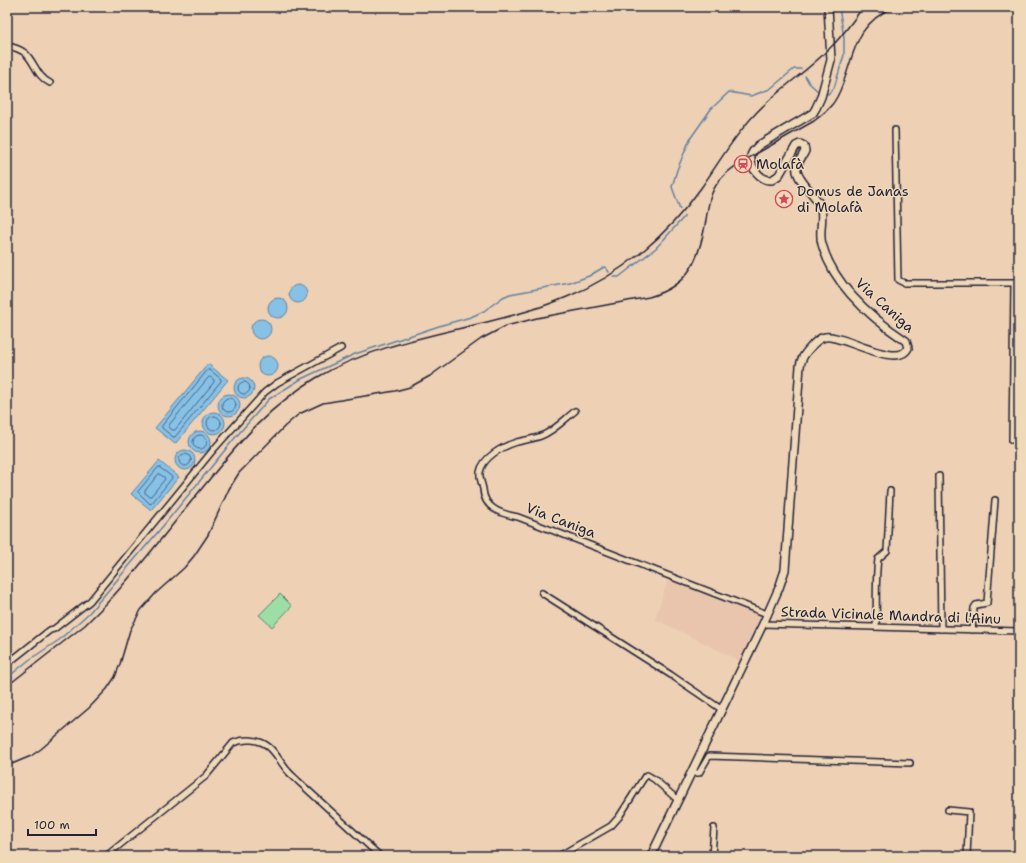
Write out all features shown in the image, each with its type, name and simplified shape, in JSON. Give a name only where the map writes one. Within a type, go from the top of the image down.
[{"type":"street","name":"Via Caniga","points":[[651,856],[763,624],[779,588],[785,570],[800,366],[803,356],[815,342],[828,336],[860,347],[884,353],[900,355],[906,353],[908,348],[906,341],[885,326],[846,288],[829,265],[821,242],[822,213],[820,205],[797,172],[797,167],[805,151],[804,146],[800,144],[796,146],[778,175],[772,180],[762,178],[752,162],[751,157],[754,149],[764,141],[812,113],[822,97],[831,60],[828,7]]},
{"type":"street","points":[[7,46],[17,48],[26,54],[43,79],[50,83]]},
{"type":"street","points":[[895,130],[898,280],[904,283],[1016,283],[1012,440]]},
{"type":"street","points":[[7,664],[90,601],[214,449],[265,392],[277,383],[341,348]]},
{"type":"street","name":"Via Caniga","points":[[575,411],[556,427],[542,435],[517,442],[486,460],[479,473],[486,501],[491,506],[505,514],[518,517],[767,614]]},
{"type":"street","points":[[939,476],[941,629]]},
{"type":"street","points":[[876,627],[876,578],[878,559],[887,551],[890,491]]},
{"type":"street","points":[[972,630],[974,608],[976,605],[987,603],[995,500]]},
{"type":"street","points":[[542,593],[665,671],[721,709]]},
{"type":"street","name":"Strada Vicinale Mandra di l'Ainu","points":[[763,624],[1019,631]]},
{"type":"street","points":[[106,856],[206,776],[233,743],[239,740],[259,741],[270,747],[287,770],[298,781],[380,856]]},
{"type":"street","points":[[691,773],[699,773],[709,756],[910,763]]},
{"type":"street","points":[[559,856],[611,826],[619,817],[646,775],[654,779],[678,800]]},
{"type":"street","points":[[948,810],[969,812],[967,856]]},
{"type":"street","points":[[712,856],[714,828]]},
{"type":"shaded area","points":[[668,579],[762,611],[740,661],[655,619]]},
{"type":"green space","points":[[280,594],[292,606],[272,627],[259,615]]},
{"type":"water","points":[[298,285],[304,288],[307,294],[304,300],[298,303],[292,300],[289,294],[292,288]]},
{"type":"water","points":[[278,298],[285,301],[288,308],[285,315],[278,318],[271,315],[268,308],[271,301]]},
{"type":"water","points":[[261,319],[268,322],[271,329],[268,336],[261,339],[254,336],[251,329],[254,322]]},
{"type":"water","points":[[268,356],[275,359],[278,366],[275,373],[268,376],[261,373],[258,366],[261,359]]},
{"type":"water","points":[[208,364],[228,380],[175,444],[155,428]]},
{"type":"water","points":[[240,378],[248,378],[254,384],[254,392],[248,398],[240,398],[234,392],[234,384]]},
{"type":"water","points":[[229,394],[233,395],[239,401],[239,409],[233,415],[229,416],[225,415],[219,409],[218,405],[219,401],[225,395]]},
{"type":"water","points":[[214,412],[222,415],[225,423],[222,431],[214,434],[206,431],[203,423],[206,415]]},
{"type":"water","points":[[200,431],[208,434],[211,442],[208,450],[200,453],[192,450],[189,442],[192,434]]},
{"type":"water","points":[[181,450],[189,450],[195,456],[195,464],[189,470],[181,470],[175,464],[175,456]]},
{"type":"water","points":[[159,461],[179,477],[151,510],[131,494]]},
{"type":"waterway","points":[[825,93],[828,94],[834,88],[844,55],[844,38],[839,7]]},
{"type":"waterway","points":[[680,209],[672,187],[677,170],[690,139],[711,109],[729,92],[751,96],[770,89],[794,69],[801,69]]},
{"type":"waterway","points":[[805,76],[809,83],[819,92]]},
{"type":"waterway","points":[[613,277],[619,277],[656,248],[684,216]]},
{"type":"waterway","points":[[7,678],[29,660],[59,640],[89,613],[269,399],[301,379],[355,354],[471,317],[484,311],[503,297],[510,294],[570,283],[589,276],[604,267],[609,272]]},
{"type":"railway","points":[[7,686],[85,625],[106,604],[132,574],[220,466],[257,425],[284,400],[316,378],[345,363],[376,351],[504,318],[567,297],[606,277],[624,266],[642,252],[658,238],[688,206],[734,139],[757,112],[832,46],[863,7]]},
{"type":"railway","points":[[7,766],[31,756],[41,749],[89,708],[107,689],[115,677],[130,630],[141,610],[156,593],[184,568],[194,556],[208,535],[229,489],[239,473],[285,426],[299,414],[323,403],[395,391],[410,387],[430,376],[481,339],[506,326],[537,318],[649,297],[674,286],[683,278],[696,259],[710,199],[713,190],[719,181],[738,164],[814,121],[827,110],[837,97],[861,35],[869,24],[879,15],[894,7]]},
{"type":"place","name":"Molafà","points":[[743,164]]},
{"type":"place","name":"Domus de Janas di Molafà","points":[[784,199]]}]
